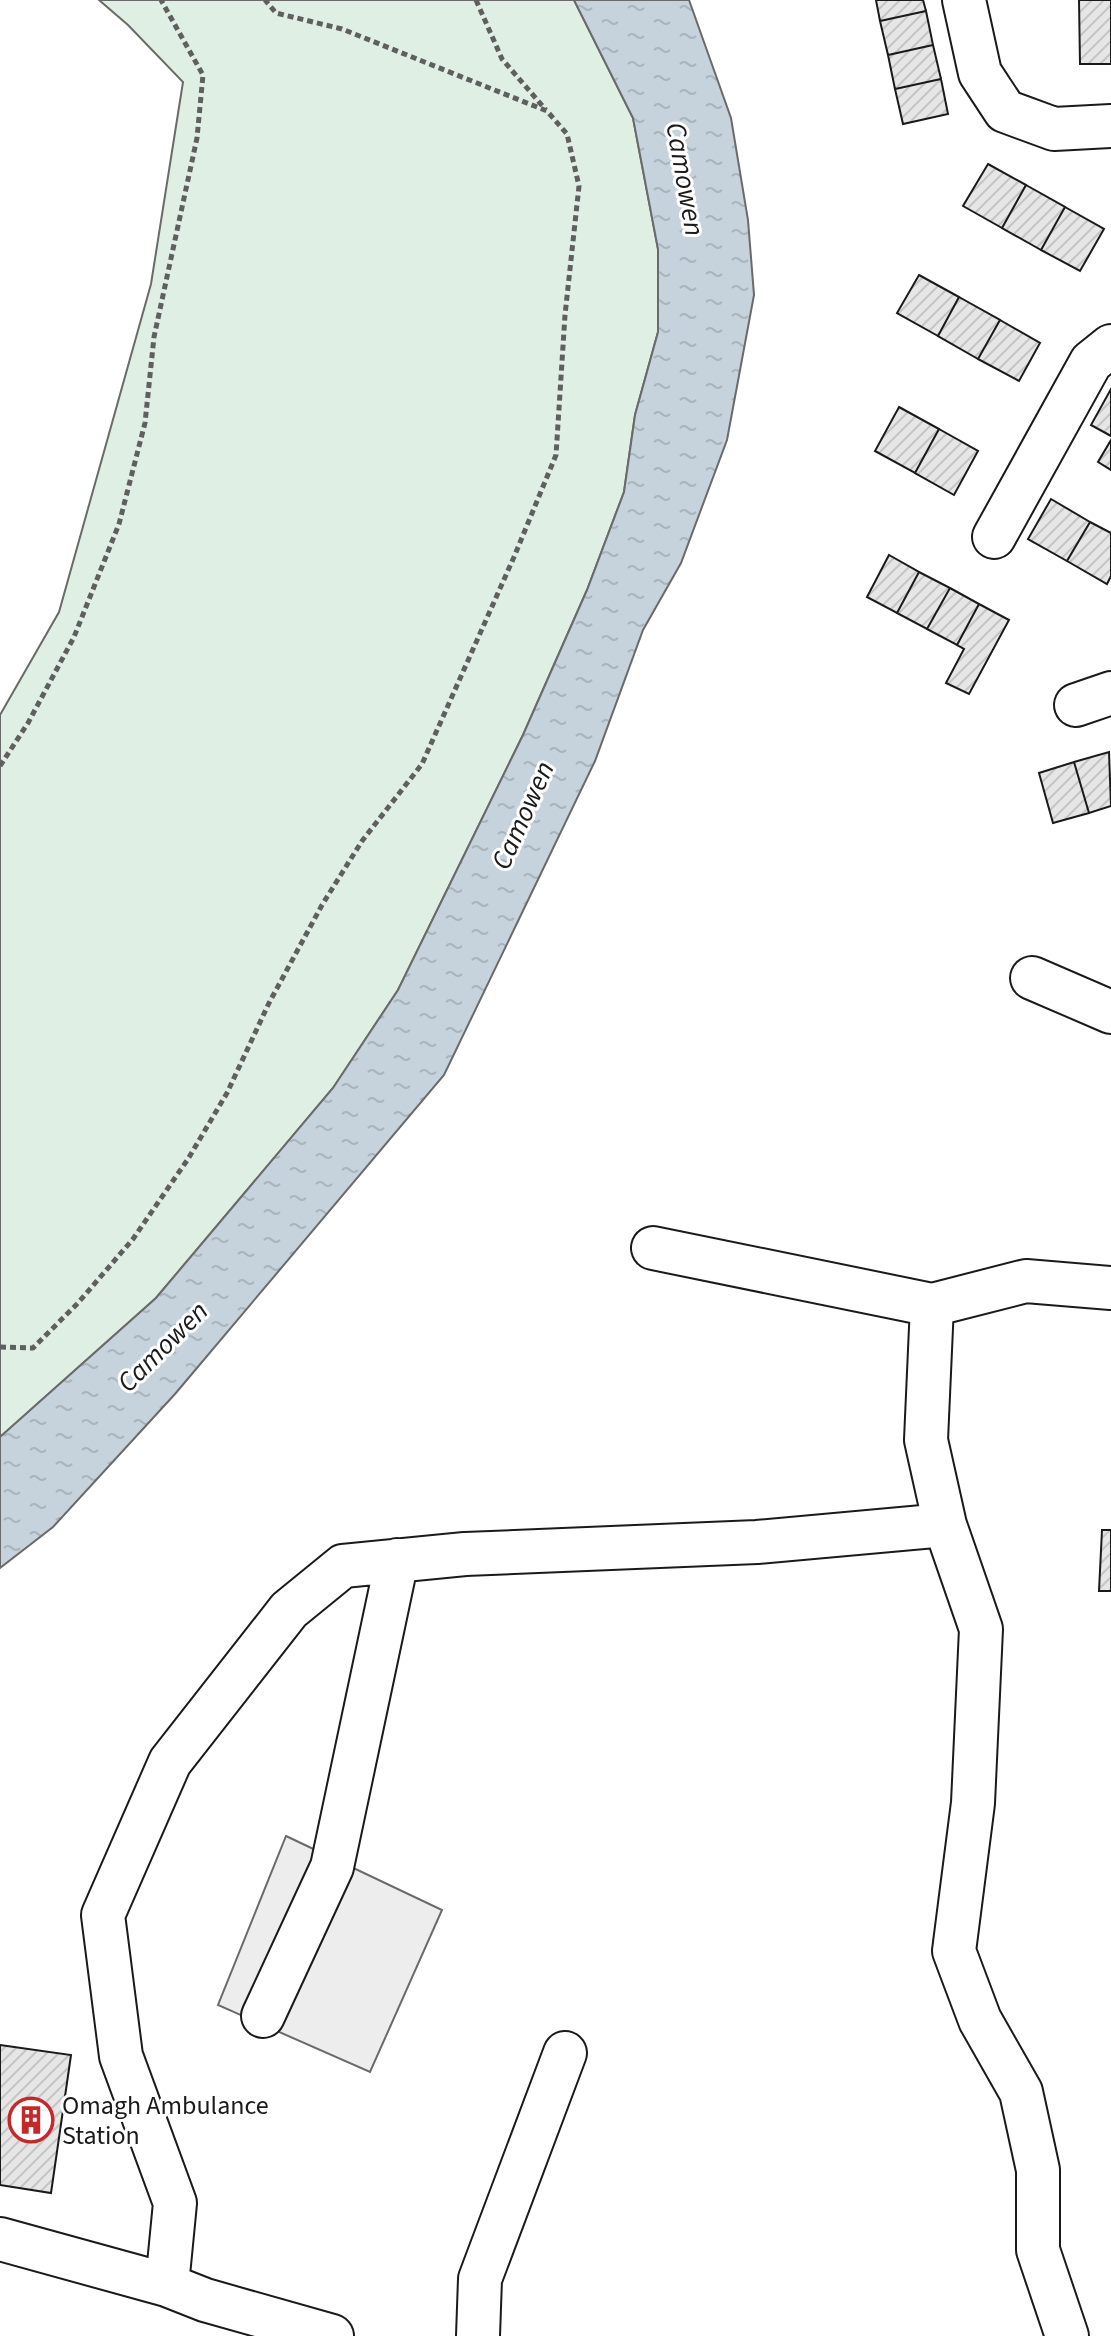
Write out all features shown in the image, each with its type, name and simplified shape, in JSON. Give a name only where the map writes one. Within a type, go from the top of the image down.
[{"type":"street","points":[[964,0],[980,73],[1005,111],[1054,129],[1111,126]]},
{"type":"street","points":[[994,537],[1091,362],[1111,346]]},
{"type":"street","points":[[1032,978],[1111,1012]]},
{"type":"street","points":[[653,1248],[932,1305],[1026,1281],[1111,1288]]},
{"type":"street","points":[[932,1305],[926,1440],[945,1525],[981,1629],[973,1803],[954,1951],[980,2020],[1021,2092],[1038,2170],[1038,2250],[1067,2336]]},
{"type":"street","points":[[167,2285],[175,2203],[121,2056],[103,1915],[170,1762],[289,1610],[343,1566],[465,1554],[757,1542],[945,1525]]},
{"type":"street","points":[[263,2016],[332,1867],[397,1560]]},
{"type":"street","points":[[478,2336],[480,2279],[565,2053]]},
{"type":"street","points":[[0,2239],[167,2285],[205,2300],[332,2336]]},
{"type":"path","points":[[0,766],[28,723],[74,637],[119,524],[145,423],[154,337],[197,138],[203,75],[161,0]]},
{"type":"path","points":[[265,0],[276,13],[342,29],[547,111]]},
{"type":"path","points":[[0,1347],[33,1348],[78,1303],[133,1239],[188,1159],[227,1093],[269,1003],[322,905],[362,841],[422,764],[472,655],[556,455],[565,315],[579,186],[567,134],[502,59],[476,0]]},
{"type":"green space","points":[[99,0],[574,0],[633,118],[658,249],[658,332],[635,415],[624,492],[587,590],[523,735],[398,990],[333,1088],[156,1298],[0,1437],[0,715],[59,612],[151,284],[183,82]]},
{"type":"shaded area","points":[[286,1836],[442,1910],[370,2072],[218,2005]]},
{"type":"water","name":"Camowen","points":[[574,0],[689,0],[731,118],[748,220],[754,295],[727,440],[681,563],[643,630],[595,761],[444,1075],[175,1394],[53,1527],[0,1568],[0,1437],[156,1298],[333,1088],[398,990],[523,735],[587,590],[624,492],[635,415],[658,332],[658,249],[633,118]]},
{"type":"building","points":[[876,0],[923,0],[926,11],[880,21]]},
{"type":"building","points":[[1079,0],[1111,0],[1111,64],[1080,64]]},
{"type":"building","points":[[926,11],[933,45],[888,55],[880,21]]},
{"type":"building","points":[[933,45],[941,79],[895,89],[888,55]]},
{"type":"building","points":[[941,79],[948,114],[903,124],[895,89]]},
{"type":"building","points":[[988,164],[1026,185],[1002,228],[963,206]]},
{"type":"building","points":[[1026,185],[1065,207],[1041,250],[1002,228]]},
{"type":"building","points":[[1065,207],[1104,229],[1080,271],[1041,250]]},
{"type":"building","points":[[919,275],[959,297],[938,336],[897,313]]},
{"type":"building","points":[[959,297],[1000,320],[978,359],[938,336]]},
{"type":"building","points":[[1000,320],[1040,343],[1019,381],[978,359]]},
{"type":"building","points":[[1111,389],[1111,436],[1091,425]]},
{"type":"building","points":[[899,407],[939,429],[915,473],[875,451]]},
{"type":"building","points":[[939,429],[978,451],[954,495],[915,473]]},
{"type":"building","points":[[1111,440],[1111,470],[1098,462]]},
{"type":"building","points":[[1051,499],[1090,522],[1067,561],[1028,539]]},
{"type":"building","points":[[1090,522],[1111,533],[1111,576],[1107,584],[1067,561]]},
{"type":"building","points":[[889,555],[919,572],[897,613],[867,597]]},
{"type":"building","points":[[919,572],[950,588],[927,629],[897,613]]},
{"type":"building","points":[[950,588],[979,604],[957,645],[927,629]]},
{"type":"building","points":[[979,604],[1009,620],[969,694],[946,683],[964,649],[957,645]]},
{"type":"building","points":[[1109,752],[1111,806],[1089,813],[1074,762]]},
{"type":"building","points":[[1074,762],[1089,813],[1053,823],[1039,773]]},
{"type":"building","points":[[1102,1530],[1111,1530],[1111,1591],[1099,1591]]},
{"type":"building","name":"Omagh Ambulance Station","points":[[0,2045],[71,2055],[51,2193],[0,2185]]},
{"type":"place","name":"Omagh Ambulance Station","points":[[31,2120]]}]
